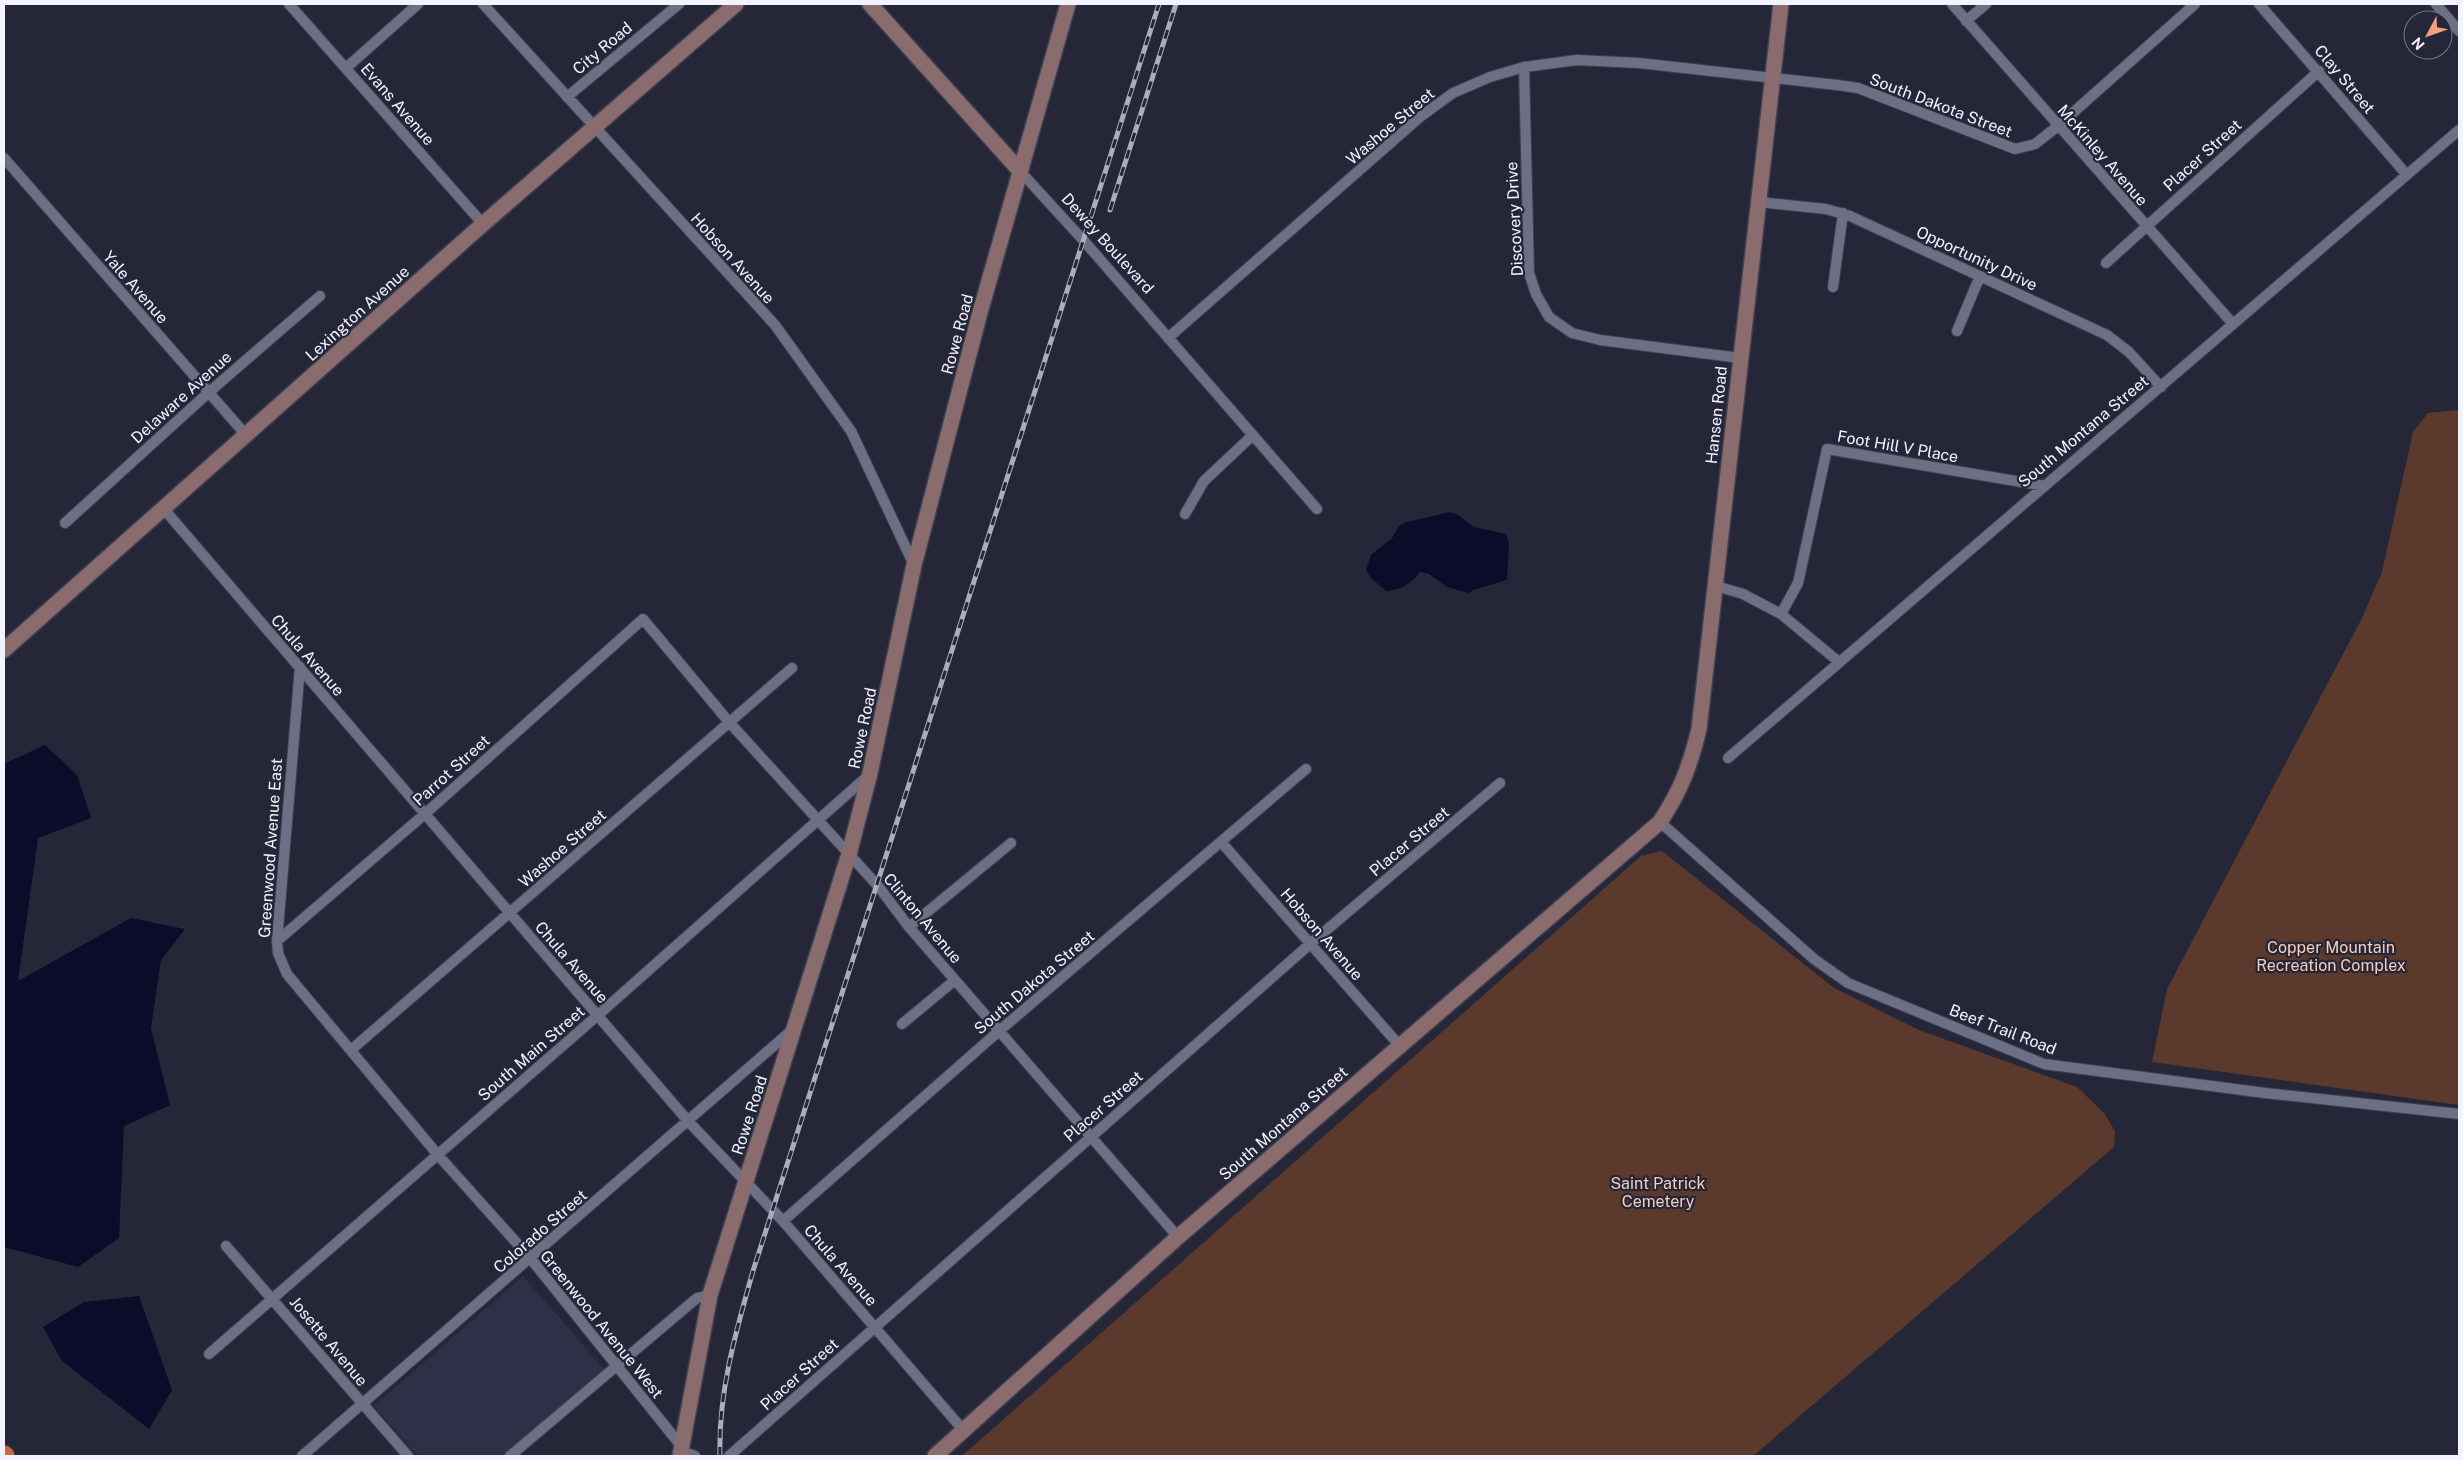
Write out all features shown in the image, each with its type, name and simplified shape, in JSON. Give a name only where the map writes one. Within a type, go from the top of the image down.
[{"type":"street","name":"Evans Avenue","points":[[289,4],[483,224]]},
{"type":"street","points":[[346,68],[418,4]]},
{"type":"street","name":"Hobson Avenue","points":[[483,4],[781,333],[851,431],[914,566]]},
{"type":"street","name":"Lexington Avenue","points":[[4,650],[483,224],[736,4]]},
{"type":"street","name":"Dewey Boulevard","points":[[870,4],[1168,338],[1317,509]]},
{"type":"street","name":"Rowe Road","points":[[684,1453],[692,1386],[710,1295],[849,854],[870,773],[914,566],[979,316],[1068,4]]},
{"type":"street","name":"Hansen Road","points":[[1660,822],[1678,792],[1690,766],[1698,729],[1782,4]]},
{"type":"street","name":"McKinley Avenue","points":[[1952,4],[2233,324]]},
{"type":"street","points":[[1966,21],[1986,4]]},
{"type":"street","name":"South Dakota Street","points":[[1774,79],[1858,88],[2015,149],[2034,144],[2058,126],[2196,4]]},
{"type":"street","name":"Clay Street","points":[[2259,4],[2319,71],[2407,175]]},
{"type":"street","points":[[2436,4],[2459,31]]},
{"type":"street","name":"City Road","points":[[567,97],[673,6]]},
{"type":"street","name":"Washoe Street","points":[[1168,338],[1420,117],[1453,93],[1490,77],[1524,67],[1577,60],[1639,63],[1774,79]]},
{"type":"street","name":"Discovery Drive","points":[[1524,67],[1530,273],[1536,294],[1548,317],[1572,333],[1600,340],[1740,358]]},
{"type":"street","name":"Placer Street","points":[[2106,263],[2319,71]]},
{"type":"street","name":"South Montana Street","points":[[1728,758],[2459,130]]},
{"type":"street","name":"Yale Avenue","points":[[4,158],[246,435]]},
{"type":"street","name":"Opportunity Drive","points":[[1759,202],[1826,209],[1843,213],[1980,276],[2107,335],[2130,352],[2161,387]]},
{"type":"street","points":[[1833,286],[1843,213]]},
{"type":"street","points":[[1957,331],[1980,276]]},
{"type":"street","name":"Delaware Avenue","points":[[65,524],[208,392],[320,296]]},
{"type":"street","points":[[1185,514],[1204,481],[1253,435]]},
{"type":"street","name":"Foot Hill V Place","points":[[1782,614],[1798,583],[1827,449],[2046,486]]},
{"type":"street","name":"Chula Avenue","points":[[163,508],[688,1120],[783,1221],[964,1431]]},
{"type":"street","points":[[1716,586],[1743,594],[1782,614],[1839,662]]},
{"type":"street","name":"Clinton Avenue","points":[[642,619],[729,722],[878,886],[909,927],[1178,1237]]},
{"type":"street","name":"Parrot Street","points":[[277,941],[426,813],[642,619]]},
{"type":"street","name":"Greenwood Avenue East","points":[[300,667],[277,941],[278,953],[287,974],[438,1155]]},
{"type":"street","name":"Washoe Street","points":[[351,1050],[792,668]]},
{"type":"street","name":"South Dakota Street","points":[[783,1221],[999,1031],[1222,843],[1306,769]]},
{"type":"street","name":"South Main Street","points":[[209,1354],[598,1015],[870,773]]},
{"type":"street","name":"Placer Street","points":[[729,1456],[1310,944],[1500,783]]},
{"type":"street","name":"South Montana Street","points":[[935,1456],[1178,1237],[1660,822]]},
{"type":"street","name":"Beef Trail Road","points":[[1660,822],[1814,959],[1848,983],[2044,1064],[2259,1092],[2459,1114]]},
{"type":"street","points":[[909,927],[1010,843]]},
{"type":"street","name":"Hobson Avenue","points":[[1222,843],[1399,1046]]},
{"type":"street","points":[[902,1024],[955,980]]},
{"type":"street","name":"Colorado Street","points":[[302,1456],[796,1026]]},
{"type":"street","name":"Greenwood Avenue West","points":[[438,1155],[530,1259],[617,1364],[684,1453]]},
{"type":"street","name":"Josette Avenue","points":[[226,1246],[408,1456]]},
{"type":"street","points":[[510,1456],[697,1298],[710,1295]]},
{"type":"shaded area","points":[[1450,512],[1458,515],[1474,527],[1506,534],[1509,543],[1507,580],[1473,590],[1469,593],[1447,587],[1429,574],[1420,572],[1405,586],[1386,591],[1371,578],[1366,570],[1371,555],[1392,538],[1399,526],[1407,522]]},
{"type":"shaded area","points":[[45,745],[77,775],[91,818],[38,838],[18,981],[131,918],[185,929],[161,960],[151,1028],[170,1105],[124,1126],[119,1238],[78,1267],[4,1247],[4,764]]},
{"type":"shaded area","points":[[523,1276],[604,1369],[503,1456],[418,1456],[374,1406]]},
{"type":"shaded area","points":[[139,1296],[172,1390],[149,1429],[62,1361],[43,1327],[84,1302]]},
{"type":"green space","name":"Copper Mountain Recreation Complex","points":[[2459,410],[2459,1105],[2152,1062],[2167,989],[2362,618],[2382,572],[2413,432],[2428,413]]},
{"type":"green space","name":"Saint Patrick Cemetery","points":[[1662,851],[1834,988],[1919,1030],[2077,1087],[2104,1113],[2115,1131],[2114,1147],[1753,1456],[962,1456],[1641,856]]},
{"type":"railway","points":[[720,1456],[722,1409],[729,1362],[753,1271],[1159,4]]},
{"type":"railway","points":[[1110,210],[1176,4]]}]
